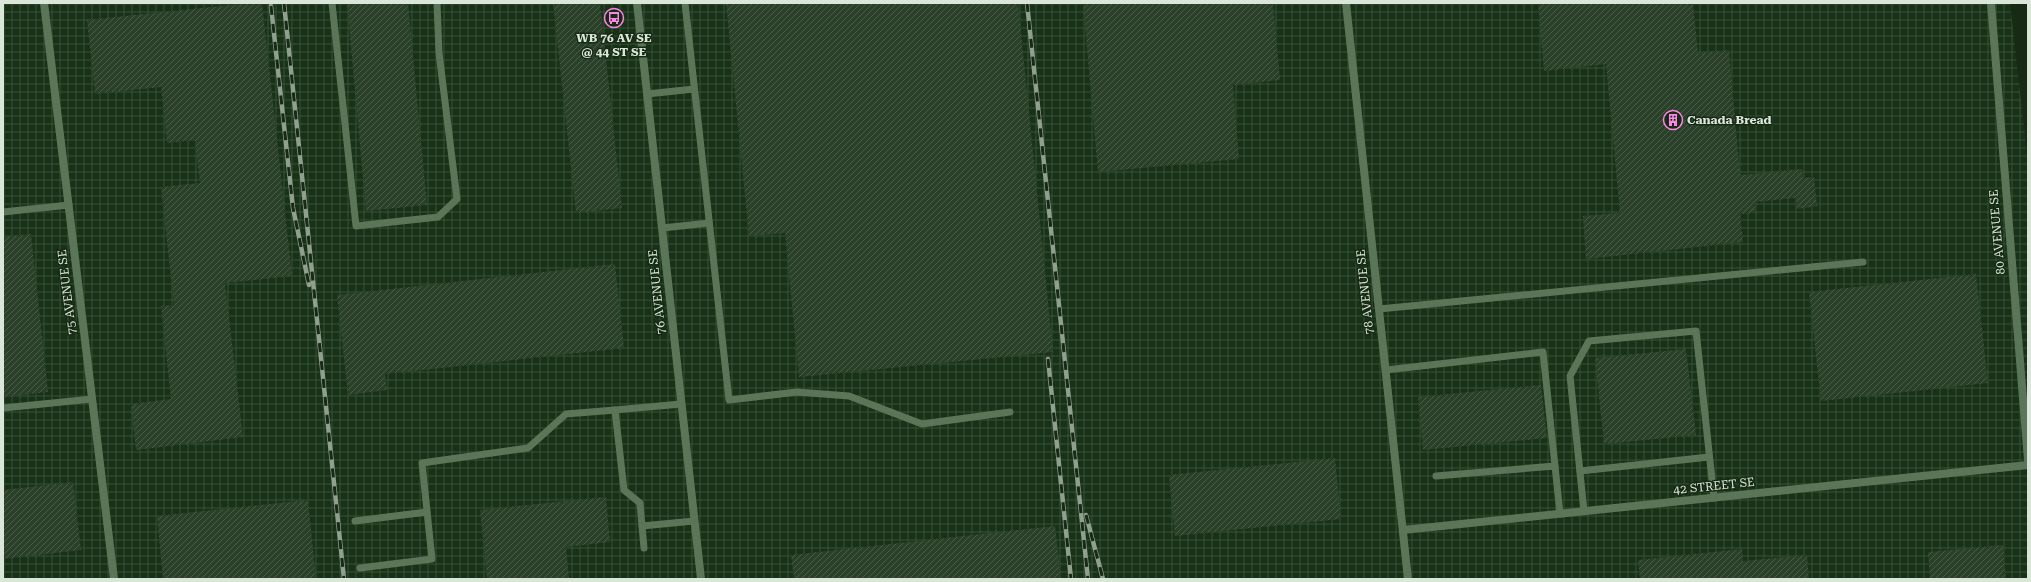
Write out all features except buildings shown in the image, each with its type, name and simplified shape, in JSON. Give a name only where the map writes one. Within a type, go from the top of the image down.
[{"type":"street","name":"75 AVENUE SE","points":[[44,3],[114,579]]},
{"type":"street","name":"76 AVENUE SE","points":[[637,3],[701,579]]},
{"type":"street","name":"78 AVENUE SE","points":[[1346,3],[1408,579]]},
{"type":"street","name":"80 AVENUE SE","points":[[1991,3],[2028,460]]},
{"type":"street","name":"42 STREET SE","points":[[1403,530],[2028,466]]},
{"type":"lane","points":[[332,3],[356,226],[438,217],[457,199],[439,53],[437,3]]},
{"type":"lane","points":[[685,3],[729,400],[797,392],[849,396],[922,424],[1010,412]]},
{"type":"lane","points":[[647,94],[694,89]]},
{"type":"lane","points":[[3,212],[69,205]]},
{"type":"lane","points":[[662,228],[709,223]]},
{"type":"lane","points":[[1379,308],[1863,262]]},
{"type":"lane","points":[[1584,511],[1570,376],[1589,341],[1696,332],[1714,498]]},
{"type":"lane","points":[[1386,370],[1543,352],[1560,514]]},
{"type":"lane","points":[[3,408],[92,399]]},
{"type":"lane","points":[[360,568],[432,559],[422,463],[528,448],[566,414],[681,404]]},
{"type":"lane","points":[[615,410],[624,490],[640,504],[644,548]]},
{"type":"lane","points":[[1580,470],[1709,457]]},
{"type":"lane","points":[[1436,476],[1555,466]]},
{"type":"lane","points":[[355,521],[427,512]]},
{"type":"lane","points":[[642,526],[694,521]]},
{"type":"shaded area","points":[[3,3],[2010,3],[2028,163],[2028,579],[3,579]]},
{"type":"railway","points":[[284,3],[344,579]]},
{"type":"railway","points":[[1027,3],[1088,579]]},
{"type":"railway","points":[[271,6],[293,208],[309,285]]},
{"type":"railway","points":[[1048,359],[1071,579]]},
{"type":"railway","points":[[1086,515],[1103,579]]},
{"type":"place","name":"WB 76 AV SE @ 44 ST SE","points":[[614,18]]},
{"type":"place","name":"Canada Bread","points":[[1673,120]]}]
